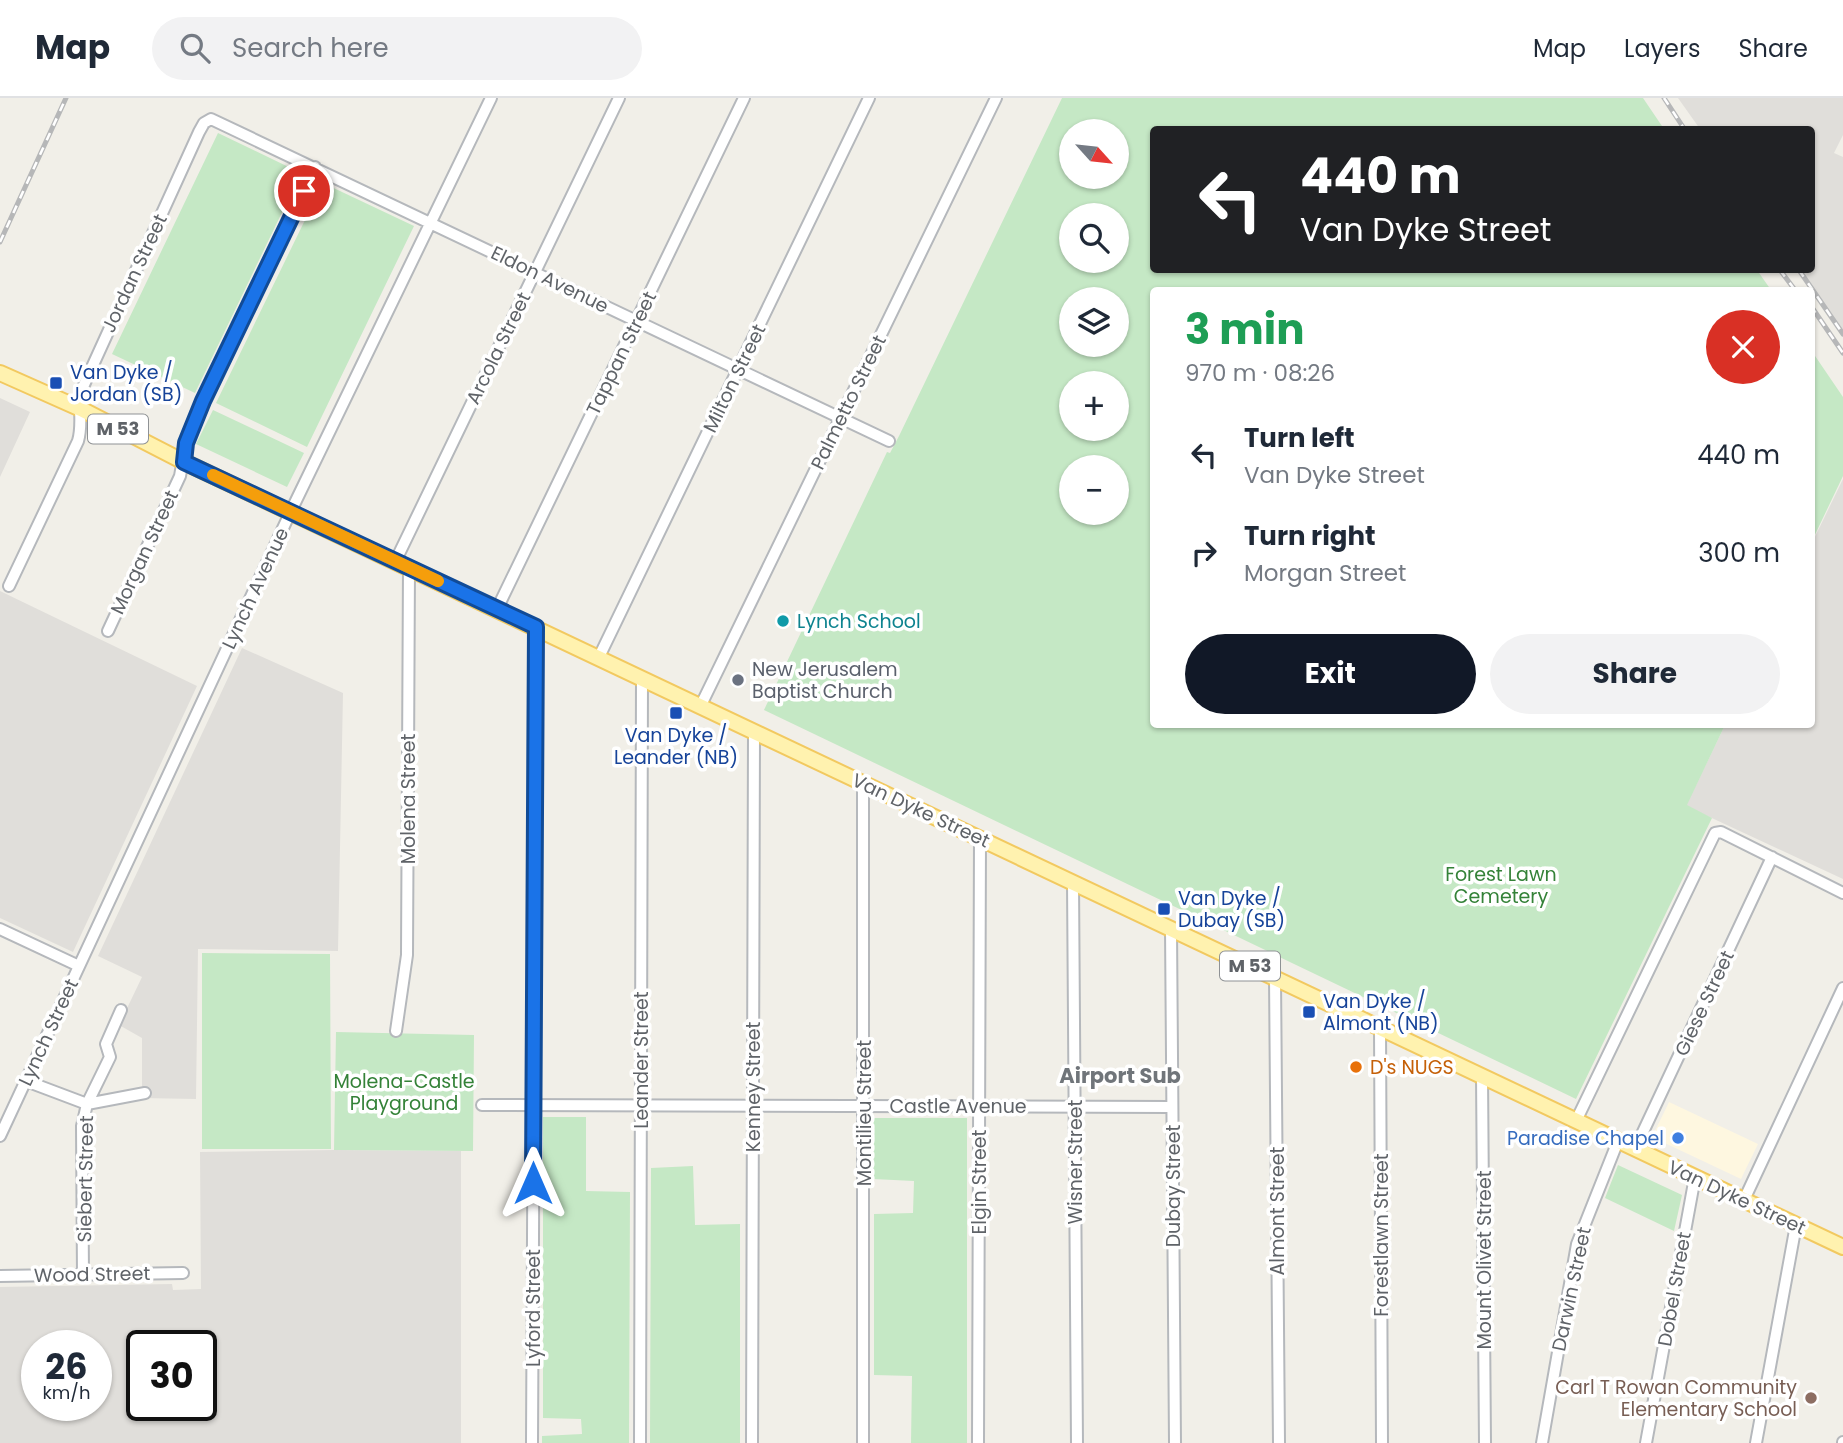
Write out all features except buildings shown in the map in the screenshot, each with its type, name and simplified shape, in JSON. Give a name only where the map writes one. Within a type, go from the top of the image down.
[{"type":"main road","name":"Van Dyke Street","points":[[0,373],[81,409],[184,462],[1843,1247]]},
{"type":"street","name":"Lynch Avenue","points":[[79,966],[291,511],[491,98]]},
{"type":"street","name":"Arcola Street","points":[[402,564],[535,272],[619,98]]},
{"type":"street","name":"Tappan Street","points":[[497,609],[744,98]]},
{"type":"street","name":"Milton Street","points":[[599,657],[869,98]]},
{"type":"street","name":"Palmetto Street","points":[[701,705],[996,98]]},
{"type":"street","name":"Eldon Avenue","points":[[211,118],[737,371],[889,441]]},
{"type":"street","name":"Jordan Street","points":[[9,586],[78,442],[81,430],[80,394],[88,375],[199,132],[211,118]]},
{"type":"street","name":"Morgan Street","points":[[108,631],[180,476],[186,443],[203,401],[315,167]]},
{"type":"street","name":"Molena Street","points":[[396,1031],[407,956],[402,564]]},
{"type":"street","name":"Lyford Street","points":[[532,1443],[536,627]]},
{"type":"street","name":"Leander Street","points":[[640,1443],[642,678]]},
{"type":"street","name":"Kenney Street","points":[[752,1443],[754,731]]},
{"type":"street","name":"Montilieu Street","points":[[863,782],[863,1443]]},
{"type":"street","points":[[1576,1121],[1716,833],[1721,832],[1843,893]]},
{"type":"street","name":"Elgin Street","points":[[978,1443],[980,838]]},
{"type":"street","name":"Giese Street","points":[[1635,1149],[1772,857]]},
{"type":"street","name":"Wisner Street","points":[[1073,882],[1077,1443]]},
{"type":"street","points":[[0,929],[79,966]]},
{"type":"street","name":"Dubay Street","points":[[1171,929],[1175,1443]]},
{"type":"street","name":"Lynch Street","points":[[0,1136],[79,966]]},
{"type":"street","name":"Almont Street","points":[[1275,978],[1279,1443]]},
{"type":"street","points":[[1744,1200],[1843,988]]},
{"type":"street","name":"Siebert Street","points":[[83,1275],[82,1126],[87,1104],[110,1057],[106,1044],[121,1010]]},
{"type":"street","name":"Forestlawn Street","points":[[1380,1028],[1382,1443]]},
{"type":"street","name":"Mount Olivet Street","points":[[1482,1076],[1485,1443]]},
{"type":"street","points":[[26,1081],[87,1104],[145,1093]]},
{"type":"street","name":"Castle Avenue","points":[[482,1105],[1172,1107]]},
{"type":"street","name":"Darwin Street","points":[[1542,1443],[1577,1244],[1618,1141]]},
{"type":"street","name":"Dobel Street","points":[[1646,1443],[1695,1177]]},
{"type":"street","points":[[1756,1443],[1797,1225]]},
{"type":"street","name":"Wood Street","points":[[0,1276],[183,1273]]},
{"type":"shaded area","points":[[1678,98],[1843,98],[1843,135],[1834,153],[1843,157],[1843,332],[1815,293],[1815,287],[1811,287],[1801,273],[1815,273],[1815,126],[1698,126]]},
{"type":"shaded area","points":[[0,398],[30,412],[0,477]]},
{"type":"shaded area","points":[[1843,479],[1843,879],[1686,806],[1724,728],[1815,728],[1815,537]]},
{"type":"shaded area","points":[[0,591],[197,686],[73,952],[0,918]]},
{"type":"shaded area","points":[[242,648],[343,693],[338,951],[198,949],[196,1099],[142,1098],[142,1038],[119,1025],[142,977],[98,956]]},
{"type":"shaded area","points":[[1669,1102],[1758,1144],[1741,1179],[1652,1137]]},
{"type":"shaded area","points":[[461,1151],[461,1443],[0,1443],[0,1287],[172,1284],[173,1290],[201,1289],[200,1152]]},
{"type":"green space","name":"Forest Lawn Cemetery","points":[[1062,98],[1643,98],[1662,126],[1150,126],[1150,273],[1759,273],[1769,287],[1150,287],[1150,728],[1724,728],[1687,805],[1712,818],[1576,1099],[764,710],[887,452],[890,453],[899,436]]},
{"type":"green space","points":[[218,133],[301,173],[195,393],[112,354]]},
{"type":"green space","points":[[323,183],[414,226],[307,447],[216,403]]},
{"type":"green space","points":[[1815,356],[1843,397],[1843,476],[1815,535]]},
{"type":"green space","points":[[213,410],[304,453],[287,487],[196,444]]},
{"type":"green space","points":[[202,953],[330,954],[331,1149],[202,1149]]},
{"type":"green space","name":"Molena-Castle Playground","points":[[336,1032],[474,1035],[473,1151],[334,1150]]},
{"type":"green space","points":[[543,1117],[586,1117],[586,1191],[630,1192],[629,1443],[542,1443],[542,1436],[582,1434],[581,1419],[543,1418]]},
{"type":"green space","points":[[873,1118],[967,1118],[967,1443],[911,1443],[912,1376],[874,1375],[874,1214],[913,1213],[914,1181],[873,1179]]},
{"type":"green space","points":[[1618,1165],[1682,1195],[1674,1231],[1605,1198]]},
{"type":"green space","points":[[693,1166],[695,1225],[740,1224],[740,1443],[650,1443],[651,1168]]},
{"type":"railway","points":[[0,242],[66,98]]},
{"type":"railway","points":[[1664,98],[1682,126]]},
{"type":"railway","points":[[1782,273],[1793,287]]},
{"type":"railway","points":[[1801,273],[1811,287]]},
{"type":"railway","points":[[1815,293],[1843,334]]},
{"type":"railway","points":[[1815,312],[1843,353]]},
{"type":"slow traffic","points":[[213,475],[438,581]]},
{"type":"place","name":"Van Dyke / Jordan (SB)","points":[[56,383]]},
{"type":"place","name":"Lynch School","points":[[783,621]]},
{"type":"place","name":"New Jerusalem Baptist Church","points":[[738,680]]},
{"type":"place","name":"Van Dyke / Leander (NB)","points":[[676,713]]},
{"type":"place","name":"Van Dyke / Dubay (SB)","points":[[1164,909]]},
{"type":"place","name":"Van Dyke / Almont (NB)","points":[[1309,1012]]},
{"type":"place","name":"D's NUGS","points":[[1356,1067]]},
{"type":"place","name":"Paradise Chapel","points":[[1678,1138]]},
{"type":"place","name":"Carl T Rowan Community Elementary School","points":[[1811,1398]]},
{"type":"district","name":"Airport Sub","points":[[1120,1076]]},
{"type":"route","points":[[304,191],[203,401],[186,443],[184,462],[536,627],[533,1183]]}]
